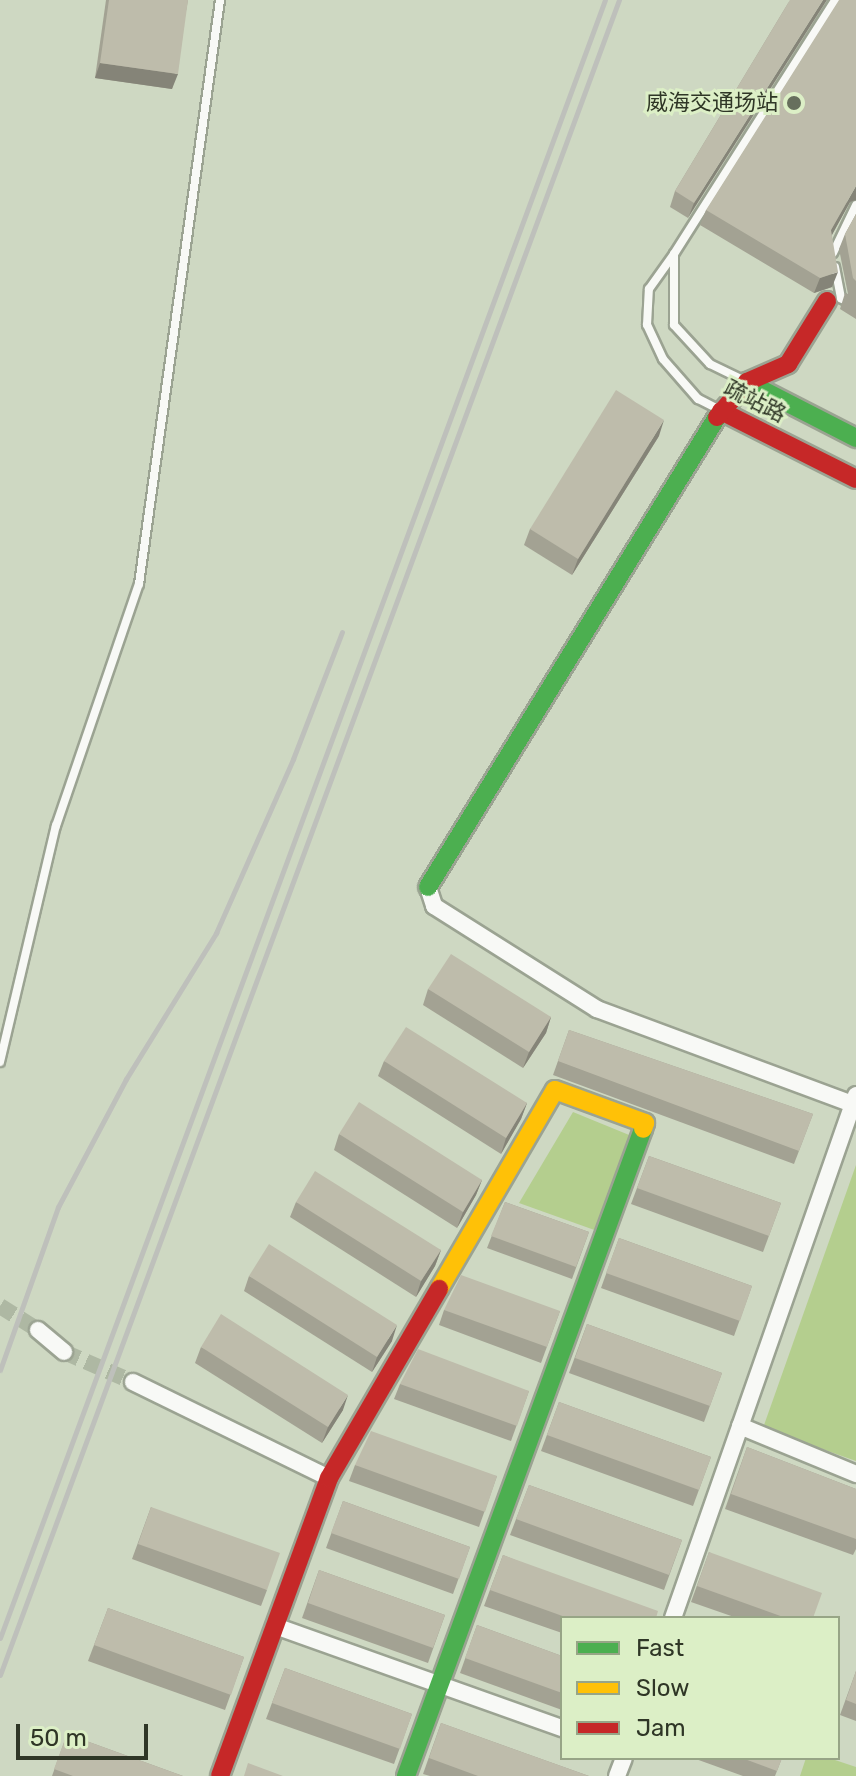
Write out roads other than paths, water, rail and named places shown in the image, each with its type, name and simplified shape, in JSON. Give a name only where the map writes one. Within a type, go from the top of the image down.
[{"type":"street","points":[[674,1616],[854,1100],[597,1009],[434,906],[428,887],[721,411],[747,382],[788,364],[827,301]]},
{"type":"street","name":"疏站路","points":[[747,382],[856,438]]},
{"type":"street","name":"疏站路","points":[[721,411],[856,479]]},
{"type":"street","points":[[220,1776],[329,1478],[555,1090],[645,1123],[406,1776]]},
{"type":"street","points":[[38,1330],[64,1352]]},
{"type":"street","points":[[133,1382],[329,1478]]},
{"type":"street","points":[[740,1426],[856,1474]]},
{"type":"street","points":[[275,1626],[560,1727]]},
{"type":"lane","points":[[0,1062],[56,826],[139,584],[220,0]]},
{"type":"lane","points":[[674,254],[835,0]]},
{"type":"lane","points":[[856,205],[832,248],[841,298],[856,307]]},
{"type":"lane","name":"疏站路","points":[[674,254],[674,325],[710,364],[747,382]]},
{"type":"lane","name":"疏站路","points":[[674,254],[649,289],[647,325],[663,359],[698,399],[721,411]]},
{"type":"tunnel","points":[[0,1306],[38,1330]]},
{"type":"tunnel","points":[[64,1352],[133,1382]]},
{"type":"railway","points":[[0,1638],[605,0]]},
{"type":"railway","points":[[0,1675],[619,0]]},
{"type":"railway","points":[[0,1370],[58,1207],[126,1079],[216,933],[293,759],[342,632]]},
{"type":"place","name":"威海交通场站","points":[[794,103]]}]
